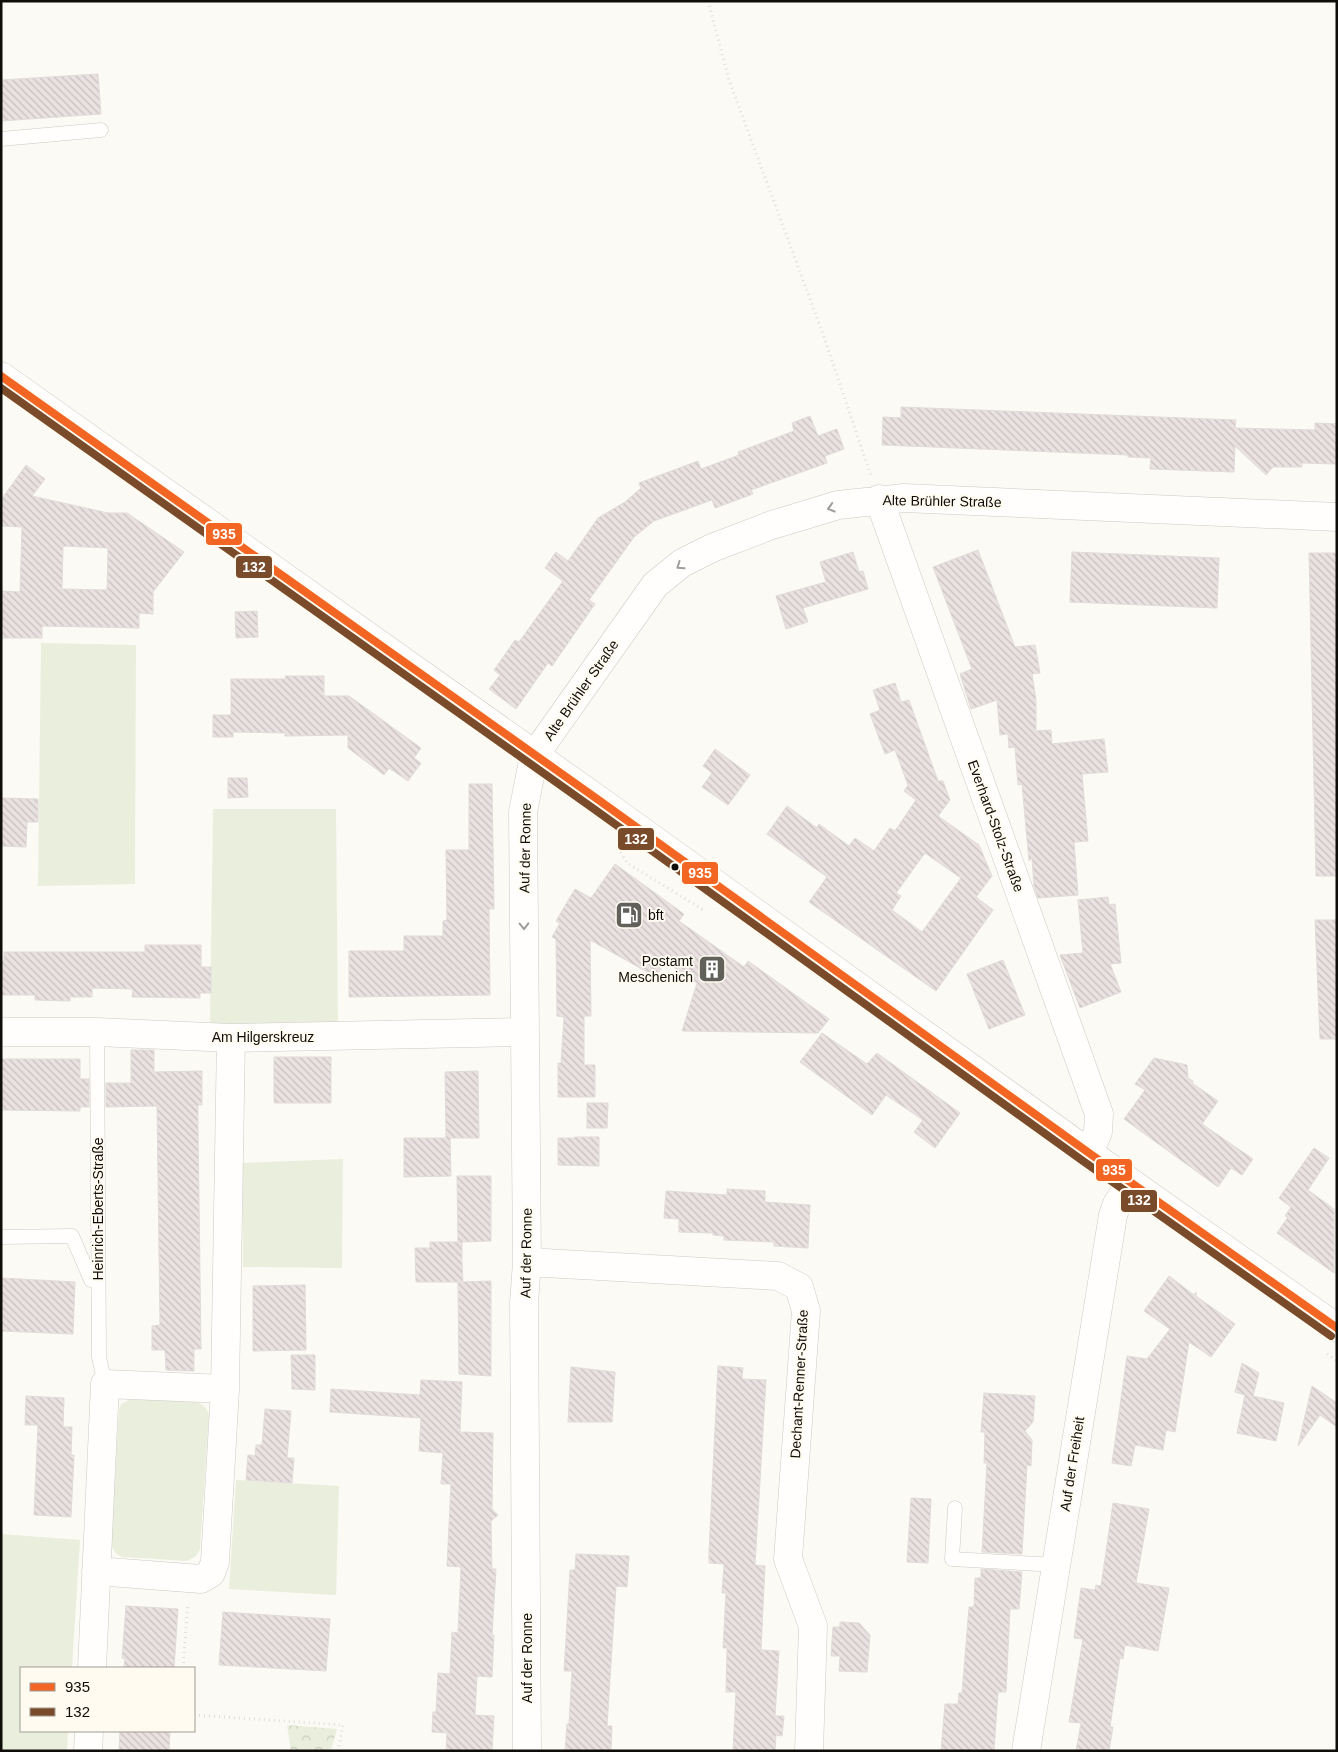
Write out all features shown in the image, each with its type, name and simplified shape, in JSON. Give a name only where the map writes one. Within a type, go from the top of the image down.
[{"type":"street","points":[[1,376],[1337,1328]]},
{"type":"street","name":"Alte Brühler Straße","points":[[534,756],[655,585],[682,563],[712,548],[772,525],[838,506],[904,498],[1337,517]]},
{"type":"street","name":"Everhard-Stolz-Straße","points":[[879,500],[1099,1114],[1098,1132],[1089,1153]]},
{"type":"street","name":"Auf der Ronne","points":[[527,1751],[524,1313],[527,1262],[523,812],[534,756]]},
{"type":"street","name":"Am Hilgerskreuz","points":[[1,1032],[97,1032],[232,1038],[525,1032]]},
{"type":"street","points":[[96,1571],[201,1579],[211,1573],[215,1562],[224,1389],[232,1038]]},
{"type":"street","name":"Auf der Freiheit","points":[[1026,1751],[1113,1215],[1117,1204],[1131,1183]]},
{"type":"street","name":"Dechant-Renner-Straße","points":[[527,1262],[778,1276],[799,1287],[806,1311],[788,1559],[813,1626],[809,1751]]},
{"type":"street","points":[[105,1384],[224,1389]]},
{"type":"street","name":"Heinrich-Eberts-Straße","points":[[92,1667],[105,1384]]},
{"type":"street","points":[[88,1751],[89,1732]]},
{"type":"lane","points":[[1,139],[101,130]]},
{"type":"lane","name":"Heinrich-Eberts-Straße","points":[[97,1032],[99,1357],[105,1384]]},
{"type":"lane","points":[[1,1237],[72,1236],[92,1280],[98,1280]]},
{"type":"lane","points":[[955,1508],[952,1559],[1056,1565]]},
{"type":"path","points":[[708,1],[729,80],[824,337],[879,500]]},
{"type":"path","points":[[183,1667],[190,1578]]},
{"type":"path","points":[[195,1715],[343,1725],[338,1751]]},
{"type":"green space","points":[[41,643],[136,645],[135,884],[38,886]]},
{"type":"green space","points":[[213,809],[336,809],[338,1027],[210,1024]]},
{"type":"green space","points":[[343,1159],[342,1268],[243,1267],[242,1163]]},
{"type":"green space","points":[[133,1398],[197,1402],[204,1406],[209,1414],[200,1549],[196,1556],[187,1561],[122,1557],[115,1552],[111,1544],[119,1410],[121,1404]]},
{"type":"green space","points":[[236,1480],[339,1486],[336,1595],[229,1589]]},
{"type":"green space","points":[[1,1534],[80,1540],[72,1667],[20,1667],[20,1732],[68,1732],[67,1751],[1,1751]]},
{"type":"green space","points":[[287,1725],[337,1729],[331,1751],[291,1751]]},
{"type":"building","points":[[98,74],[101,114],[1,121],[1,80]]},
{"type":"building","points":[[901,407],[1236,420],[1235,428],[1315,430],[1315,423],[1337,424],[1337,464],[1302,463],[1302,467],[1273,467],[1266,475],[1235,446],[1234,472],[1150,469],[1151,458],[1128,457],[1128,455],[882,445],[883,417],[901,418]]},
{"type":"building","points":[[810,416],[818,436],[837,429],[844,449],[825,456],[827,463],[751,490],[753,494],[715,508],[712,500],[654,521],[634,537],[589,600],[595,604],[552,666],[548,663],[516,709],[489,689],[500,675],[494,670],[515,640],[519,642],[563,581],[545,568],[556,552],[568,561],[598,518],[625,502],[641,488],[639,483],[698,461],[701,469],[739,455],[738,452],[794,431],[792,423]]},
{"type":"building","points":[[26,465],[45,479],[32,496],[108,513],[127,513],[184,552],[153,592],[153,614],[139,613],[139,628],[42,626],[42,638],[1,638],[1,591],[20,592],[22,527],[1,526],[1,500]],"holes":[[[63,546],[108,548],[107,590],[62,589]]]},
{"type":"building","points":[[978,550],[1015,647],[1035,645],[1040,673],[1032,674],[1036,700],[1036,731],[1051,730],[1052,744],[1104,739],[1108,772],[1082,774],[1088,841],[1074,842],[1078,895],[1038,898],[1034,886],[1032,858],[1029,861],[1022,784],[1018,785],[1015,747],[1009,748],[1008,734],[1000,735],[997,700],[971,709],[960,674],[972,669],[933,567]]},
{"type":"building","points":[[853,552],[859,572],[863,571],[868,589],[803,608],[808,622],[786,629],[776,596],[826,582],[820,562]]},
{"type":"building","points":[[1072,552],[1219,558],[1217,608],[1070,602]]},
{"type":"building","points":[[1309,553],[1337,553],[1337,876],[1316,876]]},
{"type":"building","points":[[257,611],[258,637],[236,638],[235,612]]},
{"type":"building","points":[[285,676],[324,676],[324,696],[349,696],[421,748],[414,758],[421,763],[408,781],[389,768],[384,775],[348,748],[348,735],[285,736],[285,733],[233,732],[233,737],[213,737],[213,715],[231,715],[231,679],[286,679]]},
{"type":"building","points":[[895,683],[901,702],[909,700],[938,781],[943,781],[950,800],[938,816],[979,845],[992,876],[976,897],[993,910],[936,991],[809,902],[827,877],[767,834],[787,806],[817,828],[819,824],[849,846],[855,838],[874,851],[890,828],[895,831],[916,800],[904,791],[908,785],[895,750],[885,754],[870,714],[880,710],[873,690]],"holes":[[[925,853],[961,878],[922,932],[892,910],[901,896],[896,893]]]},
{"type":"building","points":[[715,749],[750,775],[728,805],[702,787],[712,773],[703,766]]},
{"type":"building","points":[[228,778],[247,778],[248,797],[228,798]]},
{"type":"building","points":[[469,784],[492,784],[494,909],[489,909],[490,995],[349,997],[349,951],[404,951],[404,936],[443,936],[443,921],[447,920],[446,850],[469,850]]},
{"type":"building","points":[[1,798],[38,799],[38,822],[27,822],[26,847],[1,846]]},
{"type":"building","points":[[615,864],[684,914],[679,921],[744,967],[748,961],[829,1019],[818,1033],[682,1031],[697,983],[665,961],[656,977],[590,940],[591,1016],[584,1016],[584,1065],[595,1065],[595,1097],[558,1097],[558,1063],[561,1063],[564,1017],[557,1016],[556,939],[552,937],[560,923],[556,921],[575,889],[591,898]]},
{"type":"building","points":[[1108,897],[1109,905],[1115,904],[1121,963],[1110,964],[1121,992],[1080,1008],[1060,955],[1083,953],[1078,900]]},
{"type":"building","points":[[1315,920],[1337,920],[1337,1039],[1320,1039]]},
{"type":"building","points":[[145,945],[201,945],[201,967],[211,967],[211,993],[200,993],[200,998],[132,997],[133,989],[92,988],[92,997],[70,997],[70,1001],[35,1000],[35,995],[1,995],[1,961],[4,961],[4,952],[145,952]]},
{"type":"building","points":[[1003,960],[1025,1015],[989,1029],[967,974]]},
{"type":"building","points":[[822,1033],[867,1064],[877,1053],[960,1113],[935,1148],[914,1132],[923,1120],[886,1095],[872,1115],[800,1062]]},
{"type":"building","points":[[131,1050],[154,1050],[154,1072],[202,1071],[202,1105],[198,1105],[201,1349],[194,1349],[194,1371],[166,1370],[165,1350],[152,1350],[152,1326],[160,1325],[157,1106],[106,1107],[106,1083],[131,1083]]},
{"type":"building","points":[[274,1057],[331,1057],[331,1103],[274,1103]]},
{"type":"building","points":[[1154,1058],[1187,1065],[1188,1078],[1193,1081],[1192,1083],[1218,1101],[1202,1124],[1253,1159],[1242,1175],[1231,1168],[1218,1187],[1124,1119],[1145,1090],[1135,1084]]},
{"type":"building","points":[[1,1059],[80,1059],[80,1079],[89,1079],[89,1107],[80,1107],[80,1111],[1,1110]]},
{"type":"building","points":[[478,1071],[479,1138],[450,1138],[451,1176],[404,1177],[404,1138],[446,1138],[445,1072]]},
{"type":"building","points":[[587,1103],[608,1103],[607,1128],[587,1128]]},
{"type":"building","points":[[599,1137],[599,1166],[558,1165],[558,1138]]},
{"type":"building","points":[[1314,1148],[1329,1158],[1308,1190],[1334,1209],[1334,1273],[1277,1233],[1288,1217],[1285,1216],[1291,1207],[1279,1198]]},
{"type":"building","points":[[457,1176],[491,1176],[491,1241],[462,1242],[462,1262],[463,1282],[491,1281],[491,1376],[459,1374],[458,1282],[416,1282],[415,1248],[430,1248],[430,1242],[458,1242]]},
{"type":"building","points":[[727,1189],[765,1191],[765,1202],[810,1205],[808,1248],[774,1246],[774,1242],[724,1240],[724,1236],[713,1235],[713,1233],[679,1232],[679,1219],[664,1218],[666,1191],[727,1195]]},
{"type":"building","points":[[1169,1276],[1194,1295],[1196,1292],[1196,1296],[1235,1324],[1211,1357],[1189,1342],[1175,1432],[1166,1430],[1163,1450],[1135,1445],[1131,1466],[1112,1463],[1127,1356],[1147,1359],[1170,1329],[1144,1311]]},
{"type":"building","points":[[1,1278],[75,1282],[73,1334],[1,1331]]},
{"type":"building","points":[[305,1285],[306,1350],[253,1351],[253,1286]]},
{"type":"building","points":[[291,1355],[315,1355],[315,1390],[292,1389]]},
{"type":"building","points":[[1242,1363],[1259,1373],[1253,1396],[1284,1403],[1276,1441],[1237,1433],[1245,1395],[1235,1392]]},
{"type":"building","points":[[718,1366],[743,1368],[742,1379],[766,1380],[755,1565],[765,1566],[761,1650],[779,1651],[775,1716],[784,1716],[782,1736],[776,1735],[775,1751],[733,1751],[736,1692],[726,1692],[727,1648],[723,1648],[726,1593],[722,1593],[724,1564],[709,1563]]},
{"type":"building","points":[[571,1367],[615,1372],[612,1422],[568,1422]]},
{"type":"building","points":[[421,1380],[462,1382],[460,1432],[493,1433],[492,1509],[498,1515],[491,1521],[492,1569],[496,1569],[492,1635],[494,1635],[492,1677],[477,1676],[475,1715],[494,1716],[492,1751],[446,1751],[447,1733],[432,1732],[433,1712],[436,1712],[438,1673],[450,1674],[452,1632],[458,1633],[461,1567],[447,1566],[451,1484],[441,1484],[443,1453],[419,1451],[421,1418],[330,1412],[331,1389],[420,1395]]},
{"type":"building","points":[[1312,1386],[1337,1403],[1337,1427],[1320,1415],[1298,1446]]},
{"type":"building","points":[[984,1393],[1035,1396],[1033,1422],[1025,1431],[1032,1440],[1031,1466],[1027,1465],[1022,1554],[982,1552],[987,1463],[984,1463],[985,1432],[981,1432]]},
{"type":"building","points":[[26,1396],[64,1398],[63,1427],[72,1427],[71,1455],[74,1455],[71,1517],[34,1515],[38,1425],[25,1425]]},
{"type":"building","points":[[265,1409],[291,1411],[287,1458],[294,1458],[292,1483],[246,1480],[248,1455],[255,1456],[256,1445],[262,1445]]},
{"type":"building","points":[[911,1498],[931,1499],[928,1563],[907,1562]]},
{"type":"building","points":[[1113,1503],[1149,1509],[1136,1583],[1169,1588],[1158,1651],[1125,1645],[1123,1659],[1120,1658],[1110,1727],[1113,1727],[1109,1751],[1076,1751],[1081,1723],[1069,1722],[1083,1639],[1074,1638],[1081,1588],[1095,1590],[1096,1585],[1101,1586]]},
{"type":"building","points":[[576,1554],[629,1556],[627,1587],[616,1586],[607,1726],[612,1726],[611,1751],[565,1751],[567,1724],[569,1724],[572,1671],[564,1671],[570,1570],[575,1570]]},
{"type":"building","points":[[981,1569],[1022,1572],[1019,1609],[1010,1609],[1006,1692],[998,1692],[994,1751],[941,1751],[945,1704],[958,1704],[959,1693],[962,1693],[969,1607],[974,1607],[975,1578],[981,1578]]},
{"type":"building","points":[[126,1606],[178,1609],[174,1667],[124,1667],[125,1659],[122,1658]]},
{"type":"building","points":[[223,1612],[330,1619],[326,1671],[219,1665]]},
{"type":"building","points":[[840,1622],[859,1623],[870,1635],[867,1672],[839,1671],[840,1656],[831,1656],[833,1627],[840,1627]]},
{"type":"building","points":[[120,1732],[170,1732],[169,1751],[119,1751]]},
{"type":"transit line","name":"935","points":[[1,376],[1337,1328]]},
{"type":"transit line","name":"132","points":[[1,388],[1331,1336]]},
{"type":"place","name":"bft","points":[[629,915]]},
{"type":"place","name":"Postamt Meschenich","points":[[712,969]]}]
